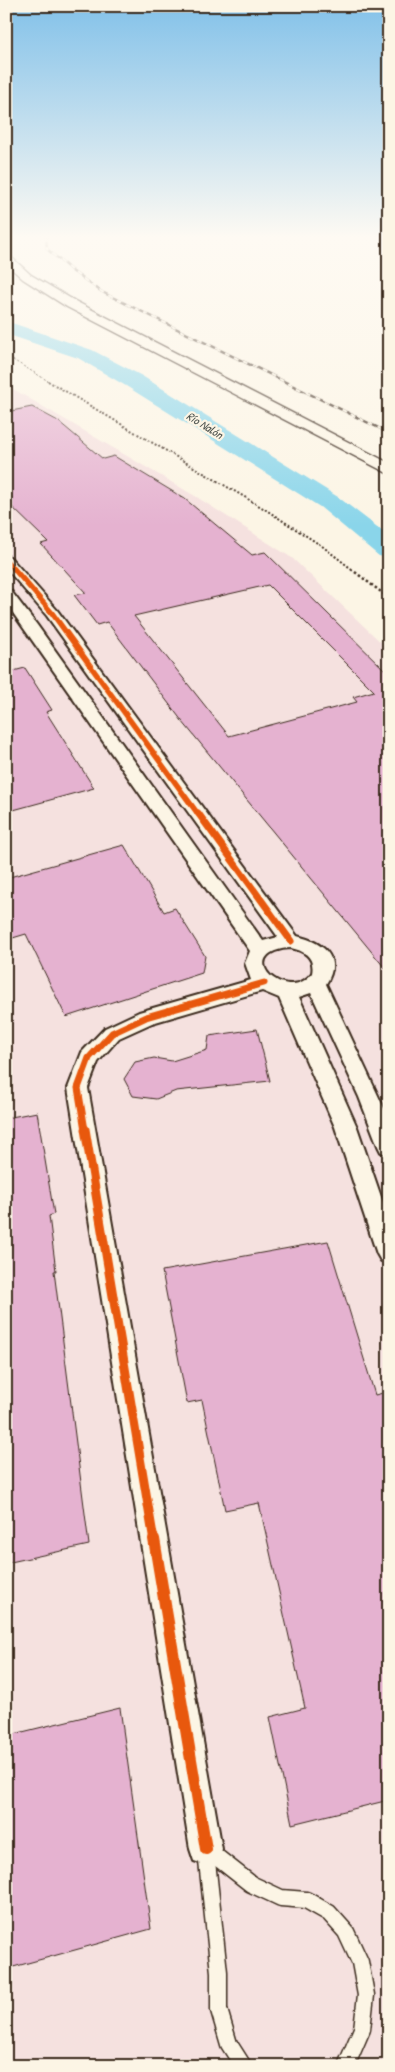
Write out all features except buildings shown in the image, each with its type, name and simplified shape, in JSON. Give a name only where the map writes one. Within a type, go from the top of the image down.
[{"type":"main road","points":[[127,333],[389,469]]},
{"type":"street","points":[[6,560],[52,612],[291,941]]},
{"type":"street","points":[[6,594],[260,951]]},
{"type":"street","points":[[206,1849],[78,1088],[89,1058],[112,1033],[146,1017],[275,987],[306,989],[316,984],[322,976],[324,968],[321,958],[315,950],[305,944],[291,941],[280,942],[260,951],[255,959],[254,967],[257,976],[275,987],[346,1127],[389,1254]]},
{"type":"street","points":[[316,984],[361,1079],[389,1146]]},
{"type":"lane","points":[[206,1849],[219,1972],[219,2010],[229,2044],[243,2066]]},
{"type":"lane","points":[[206,1849],[252,1884],[281,1898],[306,1900],[329,1913],[346,1932],[360,1962],[366,1995],[362,2029],[346,2066]]},
{"type":"path","points":[[6,356],[271,513],[322,546],[389,598]]},
{"type":"shaded area","points":[[13,389],[195,496],[292,558],[389,650],[389,2066],[6,2066],[6,390]]},
{"type":"waterway","name":"Río Nalón","points":[[23,333],[85,354],[134,381],[329,502],[389,550]]},
{"type":"railway","points":[[185,333],[389,433]]},
{"type":"cycle path","points":[[6,560],[52,613],[291,941]]},
{"type":"cycle path","points":[[206,1849],[78,1088],[89,1058],[112,1033],[146,1017],[264,983]]}]
